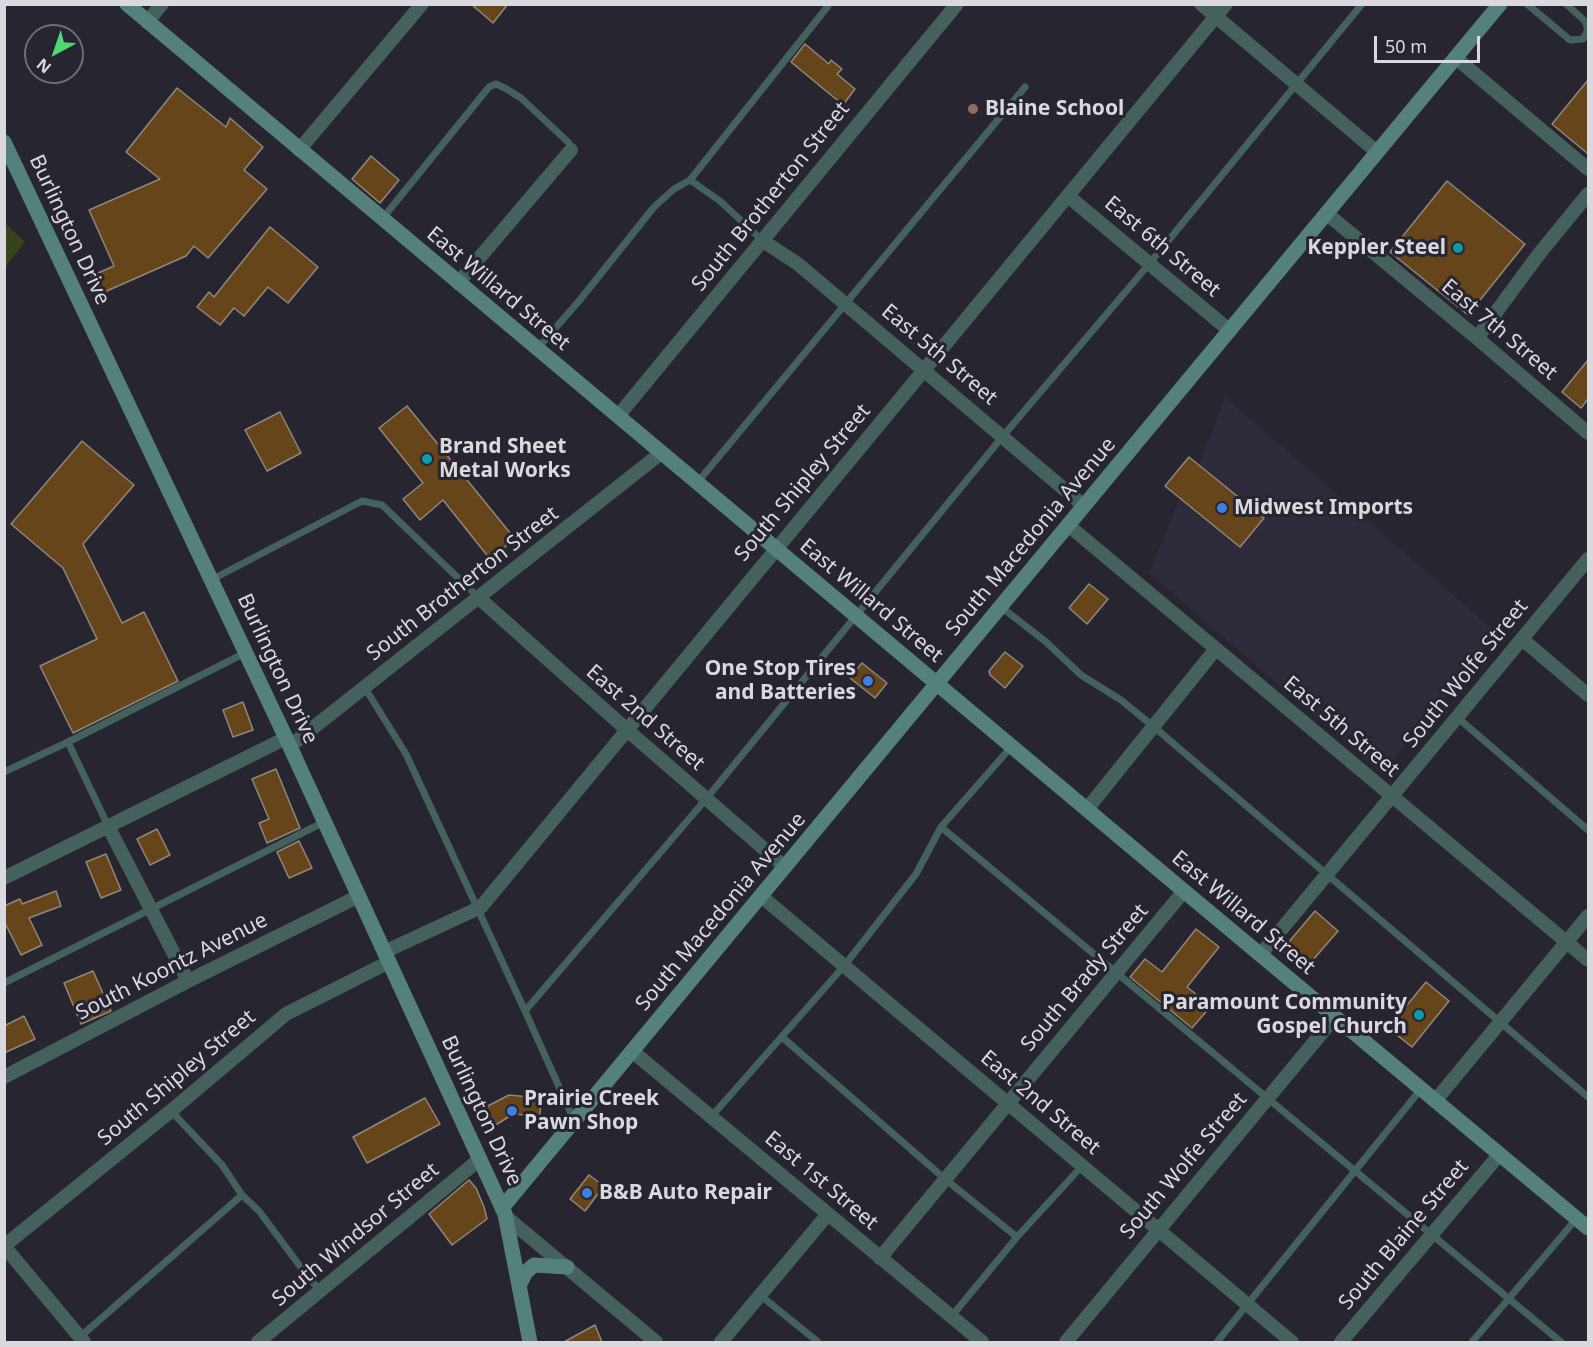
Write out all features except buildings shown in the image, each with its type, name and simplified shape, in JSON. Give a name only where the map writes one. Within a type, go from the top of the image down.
[{"type":"street","name":"East Willard Street","points":[[127,4],[1583,1223]]},
{"type":"street","points":[[147,22],[162,4]]},
{"type":"street","points":[[299,150],[422,4]]},
{"type":"street","name":"South Brotherton Street","points":[[618,416],[957,4]]},
{"type":"street","points":[[1201,4],[1377,152]]},
{"type":"street","name":"South Shipley Street","points":[[5,1246],[286,1014],[386,957],[478,910],[1226,4]]},
{"type":"street","name":"South Macedonia Avenue","points":[[504,1213],[574,1121],[1500,4]]},
{"type":"street","points":[[1456,58],[1588,169]]},
{"type":"street","name":"Burlington Drive","points":[[4,142],[288,742],[504,1213],[530,1342]]},
{"type":"street","points":[[458,283],[571,150]]},
{"type":"street","points":[[1477,338],[1539,254],[1588,194]]},
{"type":"street","name":"East 6th Street","points":[[1068,196],[1229,330]]},
{"type":"street","name":"East 7th Street","points":[[1326,213],[1588,433]]},
{"type":"street","name":"East 5th Street","points":[[763,241],[798,264],[1084,506]]},
{"type":"street","name":"South Brotherton Street","points":[[4,878],[288,742],[365,688],[661,453]]},
{"type":"street","name":"East 5th Street","points":[[1068,525],[1588,960]]},
{"type":"street","name":"South Wolfe Street","points":[[1261,954],[1587,564]]},
{"type":"street","name":"East 2nd Street","points":[[479,598],[785,867]]},
{"type":"street","points":[[1522,639],[1588,695]]},
{"type":"street","points":[[1087,809],[1215,650]]},
{"type":"street","points":[[109,828],[188,981]]},
{"type":"street","name":"South Brady Street","points":[[880,1258],[1184,891]]},
{"type":"street","name":"South Koontz Avenue","points":[[4,1077],[188,981],[359,896]]},
{"type":"street","name":"East 2nd Street","points":[[761,896],[1292,1342]]},
{"type":"street","points":[[1436,1101],[1588,916]]},
{"type":"street","name":"South Wolfe Street","points":[[1066,1342],[1335,1017]]},
{"type":"street","name":"East 1st Street","points":[[632,1051],[982,1342]]},
{"type":"street","name":"South Blaine Street","points":[[1341,1342],[1499,1155]]},
{"type":"street","name":"South Windsor Street","points":[[258,1342],[322,1292],[480,1159]]},
{"type":"street","points":[[504,1213],[656,1342]]},
{"type":"street","points":[[721,1342],[828,1214]]},
{"type":"street","points":[[5,1246],[82,1340]]},
{"type":"street","points":[[519,1286],[526,1272],[534,1265],[567,1267]]},
{"type":"lane","points":[[525,1011],[706,799],[1003,436],[1150,263],[1362,4]]},
{"type":"lane","points":[[1527,4],[1570,40],[1583,39],[1588,30],[1585,21],[1566,4]]},
{"type":"lane","points":[[537,349],[579,301],[654,207],[674,189],[690,180],[828,6]]},
{"type":"lane","points":[[382,219],[489,87],[496,84],[521,98],[569,143],[571,150]]},
{"type":"lane","points":[[697,483],[1026,87]]},
{"type":"lane","points":[[690,180],[720,201],[763,241]]},
{"type":"lane","points":[[211,580],[362,501],[382,505],[479,598]]},
{"type":"lane","points":[[1001,606],[1045,641],[1081,675],[1121,700],[1154,727],[1588,1097]]},
{"type":"lane","points":[[4,772],[245,652]]},
{"type":"lane","points":[[365,688],[406,754],[574,1121]]},
{"type":"lane","points":[[1458,718],[1588,830]]},
{"type":"lane","points":[[68,742],[109,828]]},
{"type":"lane","points":[[711,1117],[844,966],[916,874],[941,827],[1012,747]]},
{"type":"lane","points":[[4,983],[325,822]]},
{"type":"lane","points":[[941,827],[1561,1342]]},
{"type":"lane","points":[[782,1037],[945,1179],[1017,1237]]},
{"type":"lane","points":[[1217,1342],[1421,1089]]},
{"type":"lane","points":[[171,1111],[222,1165],[242,1195],[259,1211],[311,1281],[322,1292]]},
{"type":"lane","points":[[951,1317],[1017,1237],[1082,1166]]},
{"type":"lane","points":[[82,1340],[242,1195]]},
{"type":"lane","points":[[1472,1342],[1509,1299],[1583,1223]]},
{"type":"lane","points":[[760,1295],[818,1342]]},
{"type":"shaded area","points":[[1225,397],[1497,633],[1382,774],[1149,573],[1180,498],[1264,518],[1199,465]]},
{"type":"green space","points":[[5,223],[25,242],[5,267]]},
{"type":"place","name":"Blaine School","points":[[973,109]]},
{"type":"place","name":"Keppler Steel","points":[[1458,248]]},
{"type":"place","name":"Brand Sheet Metal Works","points":[[427,459]]},
{"type":"place","name":"Midwest Imports","points":[[1222,508]]},
{"type":"place","name":"One Stop Tires and Batteries","points":[[868,681]]},
{"type":"place","name":"Paramount Community Gospel Church","points":[[1419,1015]]},
{"type":"place","name":"Prairie Creek Pawn Shop","points":[[512,1111]]},
{"type":"place","name":"B&B Auto Repair","points":[[587,1193]]}]
